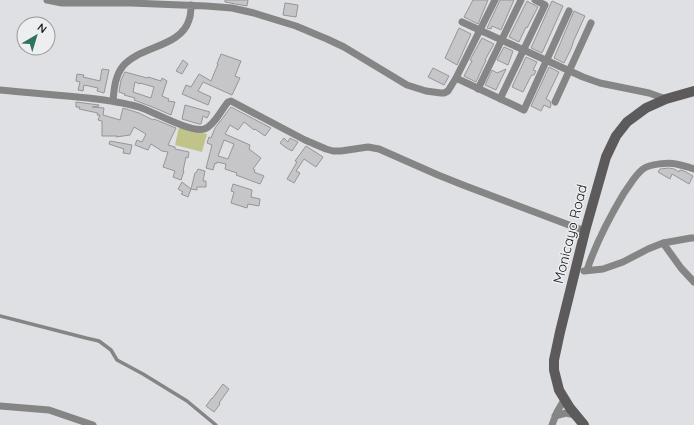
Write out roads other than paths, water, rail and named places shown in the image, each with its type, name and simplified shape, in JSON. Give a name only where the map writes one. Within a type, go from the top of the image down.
[{"type":"main road","name":"Monicayo Road","points":[[584,425],[564,400],[559,390],[554,370],[554,360],[585,231],[606,157],[616,136],[628,122],[646,108],[694,91]]},
{"type":"street","points":[[47,0],[62,2],[191,5],[226,8],[254,13],[296,26],[327,39],[344,47],[407,84],[426,91],[444,93],[452,86],[495,0]]},
{"type":"street","points":[[478,89],[521,0]]},
{"type":"street","points":[[500,99],[545,4],[536,0]]},
{"type":"street","points":[[113,101],[116,80],[123,66],[135,56],[178,36],[190,20],[191,5]]},
{"type":"street","points":[[456,78],[524,110],[569,11]]},
{"type":"street","points":[[462,22],[583,77],[600,83],[649,93],[666,100]]},
{"type":"street","points":[[555,102],[591,23]]},
{"type":"street","points":[[0,90],[113,101],[139,107],[177,124],[196,130],[205,129],[209,126],[228,102],[231,101],[305,140],[326,149],[341,151],[368,146],[380,149],[444,177],[585,231]]},
{"type":"street","points":[[587,270],[609,218],[636,176],[644,169],[652,165],[674,163],[694,168]]},
{"type":"street","points":[[575,272],[602,269],[623,262],[663,243],[694,238]]},
{"type":"street","points":[[663,243],[681,268],[694,282]]},
{"type":"street","points":[[552,425],[564,400]]},
{"type":"street","points":[[0,406],[49,410],[93,425]]},
{"type":"street","points":[[555,416],[566,414],[575,415]]},
{"type":"lane","points":[[0,316],[99,341],[108,347],[117,360],[187,401],[216,425]]}]
